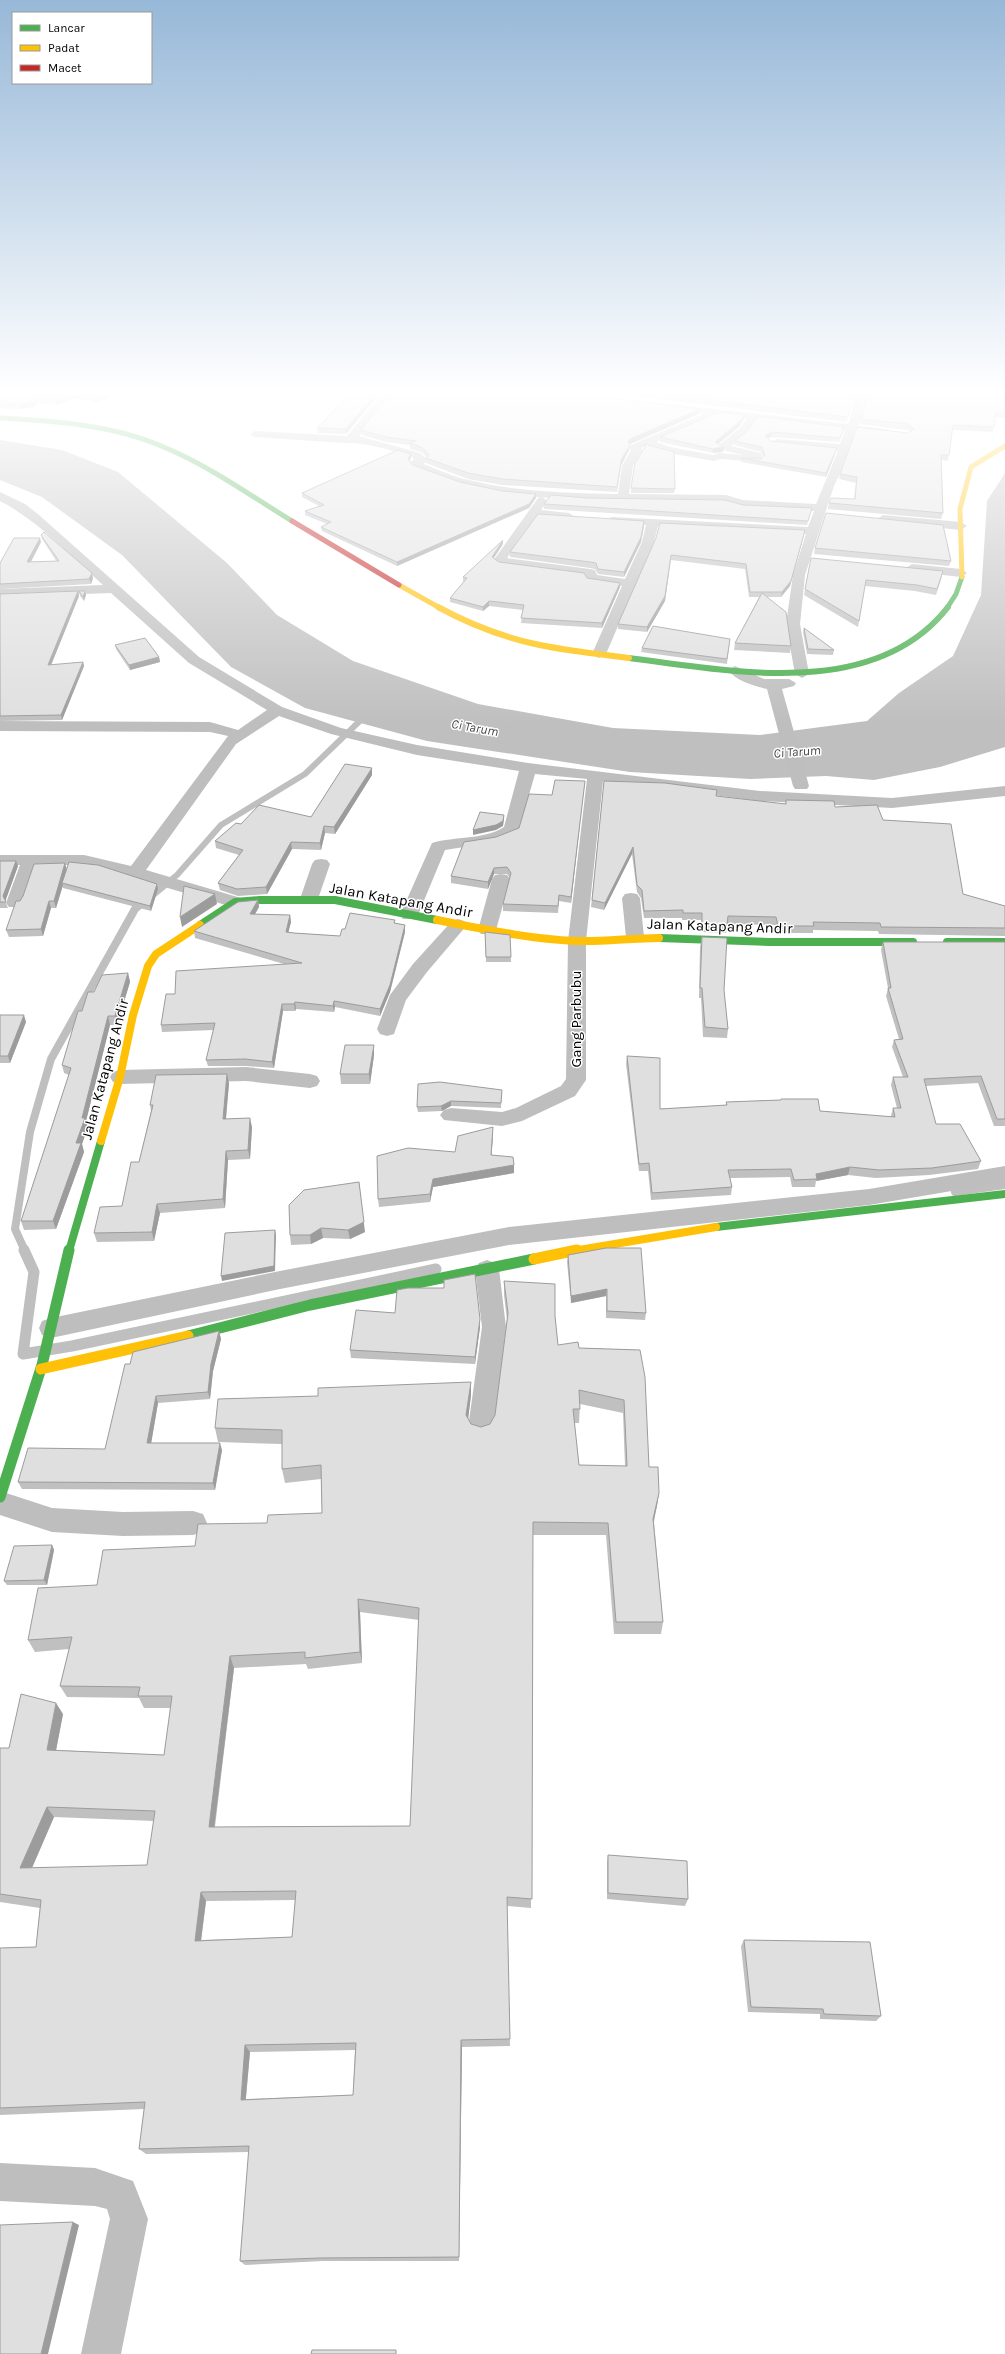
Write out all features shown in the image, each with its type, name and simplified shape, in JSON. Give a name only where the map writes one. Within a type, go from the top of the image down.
[{"type":"street","points":[[17,505],[35,518],[194,660],[277,710],[336,731],[417,750],[528,768],[595,777],[721,790],[760,796],[892,803],[1005,791]]},
{"type":"street","points":[[266,505],[438,608],[492,633],[524,644],[735,670],[806,673],[832,671],[866,662],[893,651],[919,637],[941,618],[958,595],[964,557],[960,512],[962,505]]},
{"type":"street","points":[[538,505],[499,561],[590,573],[592,578],[598,580],[629,583]]},
{"type":"street","points":[[753,505],[819,510],[833,514]]},
{"type":"street","points":[[806,673],[793,624],[803,558],[821,505]]},
{"type":"street","points":[[533,513],[582,518]]},
{"type":"street","points":[[870,518],[961,526]]},
{"type":"street","points":[[603,519],[812,531]]},
{"type":"street","points":[[599,654],[648,542],[653,522]]},
{"type":"street","points":[[803,558],[819,560]]},
{"type":"street","points":[[896,567],[961,573]]},
{"type":"street","points":[[0,593],[114,589]]},
{"type":"street","points":[[735,670],[750,679],[774,687],[797,680],[806,673]]},
{"type":"street","points":[[774,687],[801,786]]},
{"type":"street","points":[[136,872],[231,741],[277,710]]},
{"type":"street","points":[[0,726],[210,727],[240,735]]},
{"type":"street","points":[[409,914],[438,847],[449,842],[484,839],[508,832],[512,829],[528,768]]},
{"type":"street","name":"Gang Parbubu","points":[[451,1116],[479,1116],[502,1119],[522,1114],[568,1091],[576,1080],[577,941],[595,777]]},
{"type":"street","points":[[760,796],[801,786],[816,788],[848,801]]},
{"type":"street","points":[[0,860],[84,860],[136,872],[189,890],[235,902]]},
{"type":"street","points":[[15,903],[30,860]]},
{"type":"street","points":[[310,899],[321,864]]},
{"type":"street","points":[[487,930],[501,879]]},
{"type":"street","points":[[631,898],[635,937]]},
{"type":"street","name":"Jalan Katapang Andir","points":[[0,1497],[42,1367],[65,1263],[120,1077],[133,1015],[150,960],[235,902],[310,899],[334,900],[487,930],[577,941],[635,937],[770,942],[1005,942]]},
{"type":"street","points":[[387,1029],[398,999],[420,968],[458,925]]},
{"type":"street","points":[[120,1077],[246,1074],[310,1081]]},
{"type":"street","points":[[49,1334],[227,1290],[509,1236],[869,1197],[1005,1174]]},
{"type":"street","points":[[42,1367],[175,1339],[333,1300],[594,1246],[703,1228],[887,1209],[1005,1194]]},
{"type":"street","points":[[481,1428],[494,1327],[487,1269]]},
{"type":"street","points":[[0,1503],[52,1520],[123,1524],[193,1523]]},
{"type":"street","points":[[0,2182],[95,2187],[120,2194],[129,2219],[101,2354]]},
{"type":"water","name":"Ci Tarum","points":[[53,505],[157,505],[227,563],[277,615],[353,661],[478,704],[613,728],[760,735],[867,721],[899,693],[953,656],[981,595],[987,505],[1005,505],[1005,747],[940,767],[874,780],[826,776],[750,779],[630,772],[427,741],[305,708],[231,667],[122,555]]},
{"type":"building","points":[[324,505],[527,505],[397,562],[321,527],[331,522],[305,511]]},
{"type":"building","points":[[557,505],[742,505],[812,508],[808,521]]},
{"type":"building","points":[[850,505],[943,505],[943,513]]},
{"type":"building","points":[[826,513],[943,525],[951,561],[815,548]]},
{"type":"building","points":[[538,514],[644,521],[641,537],[624,572],[598,569],[596,563],[510,552]]},
{"type":"building","points":[[660,523],[805,530],[791,581],[782,592],[750,592],[746,564],[671,555],[665,596],[647,627],[618,624],[656,538]]},
{"type":"building","points":[[44,532],[92,573],[89,579],[0,584],[0,563],[14,538],[40,538],[27,562],[59,561],[41,535]]},
{"type":"building","points":[[503,540],[492,557],[499,562],[584,573],[587,578],[620,583],[602,623],[521,618],[524,605],[489,601],[483,607],[450,598],[467,578],[463,577]]},
{"type":"building","points":[[811,558],[943,571],[937,589],[917,585],[866,580],[859,621],[805,589]]},
{"type":"building","points":[[78,591],[48,665],[83,662],[61,715],[0,716],[0,594]]},
{"type":"building","points":[[79,591],[85,591],[83,597]]},
{"type":"building","points":[[762,593],[786,612],[791,646],[735,643]]},
{"type":"building","points":[[653,626],[730,639],[727,659],[642,648]]},
{"type":"building","points":[[804,628],[834,650],[808,649]]},
{"type":"building","points":[[145,638],[159,657],[129,665],[115,645]]},
{"type":"building","points":[[345,764],[372,768],[334,827],[324,826],[320,843],[291,842],[266,887],[237,889],[218,883],[243,850],[215,841],[236,823],[241,824],[259,805],[311,817]]},
{"type":"building","points":[[555,780],[585,781],[571,897],[559,895],[558,906],[503,904],[511,873],[507,867],[494,868],[488,882],[451,876],[464,842],[496,837],[519,828],[529,794],[552,795]]},
{"type":"building","points":[[604,781],[665,783],[717,790],[716,796],[786,804],[786,800],[834,801],[835,807],[877,805],[883,820],[951,824],[963,894],[1005,906],[1005,928],[881,927],[880,923],[813,922],[814,926],[778,926],[776,917],[728,916],[727,925],[702,924],[702,913],[683,913],[683,910],[644,911],[642,890],[637,885],[633,847],[605,903],[592,900]]},
{"type":"building","points":[[480,812],[504,815],[503,821],[496,825],[473,830]]},
{"type":"building","points":[[0,861],[16,861],[3,896],[6,902],[0,902]]},
{"type":"building","points":[[69,862],[98,865],[157,884],[150,906],[62,883]]},
{"type":"building","points":[[65,863],[54,901],[49,901],[41,929],[6,930],[16,901],[20,901],[23,896],[34,864]]},
{"type":"building","points":[[184,886],[215,894],[180,917]]},
{"type":"building","points":[[258,900],[250,914],[290,915],[286,932],[340,936],[342,929],[345,929],[350,913],[395,920],[394,923],[405,925],[390,985],[380,1009],[334,1001],[333,1006],[295,1002],[294,1004],[282,1004],[272,1062],[245,1059],[206,1060],[215,1023],[161,1025],[166,994],[175,994],[176,971],[302,963],[194,931],[238,902]]},
{"type":"building","points":[[485,932],[510,935],[511,957],[486,957]]},
{"type":"building","points":[[702,937],[727,938],[724,990],[728,1029],[705,1027],[702,988],[700,988]]},
{"type":"building","points":[[883,942],[1005,942],[1005,1119],[997,1119],[981,1076],[924,1079],[936,1124],[960,1124],[981,1161],[932,1168],[879,1170],[850,1167],[816,1174],[817,1179],[794,1180],[791,1169],[728,1170],[732,1187],[652,1193],[649,1163],[639,1164],[627,1056],[660,1058],[660,1109],[727,1105],[726,1102],[781,1099],[818,1099],[820,1111],[895,1117],[893,1108],[901,1108],[893,1077],[908,1077],[894,1040],[903,1039],[888,988],[891,988]]},
{"type":"building","points":[[128,973],[115,1016],[108,1016],[82,1118],[85,1118],[76,1143],[81,1143],[53,1221],[21,1221],[71,1068],[62,1065],[78,1011],[82,1011],[88,992],[94,992],[102,975]]},
{"type":"building","points":[[0,1015],[24,1015],[8,1056],[0,1056]]},
{"type":"building","points":[[345,1045],[374,1045],[369,1074],[340,1074]]},
{"type":"building","points":[[227,1074],[223,1119],[250,1118],[248,1150],[226,1151],[223,1199],[157,1204],[152,1232],[94,1233],[100,1207],[122,1206],[131,1162],[139,1162],[153,1105],[150,1105],[156,1075]]},
{"type":"building","points":[[440,1082],[502,1090],[501,1103],[451,1101],[441,1106],[417,1107],[418,1084]]},
{"type":"building","points":[[493,1127],[491,1155],[513,1157],[514,1165],[433,1179],[430,1194],[378,1199],[377,1156],[408,1148],[455,1152],[458,1136]]},
{"type":"building","points":[[359,1182],[364,1222],[348,1230],[321,1228],[310,1235],[290,1235],[289,1205],[304,1190]]},
{"type":"building","points":[[275,1230],[274,1266],[221,1276],[225,1233]]},
{"type":"building","points":[[606,1248],[641,1248],[646,1313],[607,1311],[607,1289],[571,1296],[568,1255]]},
{"type":"building","points":[[475,1274],[480,1319],[475,1357],[350,1350],[356,1310],[395,1313],[397,1290],[408,1288],[444,1288],[444,1280]]},
{"type":"building","points":[[504,1281],[555,1284],[555,1316],[558,1345],[578,1342],[579,1348],[640,1350],[645,1377],[649,1467],[658,1467],[659,1493],[653,1519],[663,1622],[616,1622],[608,1523],[533,1522],[532,1899],[507,1897],[510,2039],[461,2040],[459,2257],[319,2258],[240,2261],[249,2146],[139,2149],[145,2102],[0,2108],[0,1948],[36,1947],[41,1900],[0,1894],[0,1748],[9,1748],[21,1694],[56,1703],[47,1750],[164,1755],[172,1696],[138,1696],[140,1687],[60,1686],[72,1637],[28,1640],[38,1588],[97,1585],[103,1550],[195,1546],[198,1524],[267,1523],[268,1515],[322,1513],[321,1465],[282,1469],[282,1430],[215,1428],[218,1399],[318,1396],[318,1388],[471,1382],[466,1415],[471,1424],[481,1427],[490,1424],[495,1415],[508,1313]],"holes":[[[579,1390],[624,1400],[627,1466],[579,1465],[573,1409],[580,1409]],[[358,1599],[419,1608],[410,1826],[209,1827],[230,1656],[305,1652],[305,1658],[360,1652]],[[47,1807],[155,1811],[147,1865],[20,1868]],[[296,1891],[292,1937],[195,1941],[201,1892]],[[356,2043],[353,2095],[241,2100],[245,2045]]]},
{"type":"building","points":[[219,1331],[211,1364],[208,1392],[156,1396],[147,1443],[220,1443],[213,1483],[18,1482],[28,1448],[105,1449],[125,1364],[130,1364],[133,1352]]},
{"type":"building","points":[[52,1545],[44,1580],[4,1581],[14,1546]]},
{"type":"building","points":[[608,1855],[687,1861],[688,1899],[608,1893]]},
{"type":"building","points":[[744,1940],[870,1942],[881,2016],[824,2014],[823,2009],[751,2007]]},
{"type":"building","points":[[73,2222],[41,2354],[0,2354],[0,2225]]},
{"type":"building","points":[[312,2350],[396,2350],[396,2354],[311,2354]]},
{"type":"waterway","points":[[163,886],[177,875],[221,825],[305,774],[367,714]]},
{"type":"waterway","points":[[25,1251],[15,1229],[30,1132],[51,1059],[135,909],[164,885]]},
{"type":"waterway","points":[[955,1192],[1005,1185]]},
{"type":"waterway","points":[[24,1250],[34,1272],[23,1354],[72,1346],[436,1269]]},
{"type":"traffic: fast","points":[[266,505],[292,521]]},
{"type":"traffic: fast","points":[[629,658],[750,672],[793,672],[835,669],[875,660],[910,643],[939,618],[959,589],[962,577]]},
{"type":"traffic: fast","points":[[200,925],[235,902],[260,900],[335,900],[437,920]]},
{"type":"traffic: fast","points":[[659,938],[770,942],[913,942]]},
{"type":"traffic: fast","points":[[947,942],[1005,942]]},
{"type":"traffic: fast","points":[[0,1497],[42,1365],[65,1263],[101,1141]]},
{"type":"traffic: fast","points":[[716,1227],[887,1209],[1005,1194]]},
{"type":"traffic: fast","points":[[188,1336],[310,1305],[534,1259]]},
{"type":"traffic: slow","points":[[961,505],[962,577]]},
{"type":"traffic: slow","points":[[399,585],[466,622],[509,639],[554,649],[629,658]]},
{"type":"traffic: slow","points":[[437,920],[506,933],[559,940],[586,941],[659,938]]},
{"type":"traffic: slow","points":[[101,1141],[120,1077],[133,1015],[148,966],[156,954],[200,925]]},
{"type":"traffic: slow","points":[[534,1259],[594,1246],[716,1227]]},
{"type":"traffic: slow","points":[[41,1369],[188,1336]]},
{"type":"traffic: jam","points":[[292,521],[399,585]]}]
